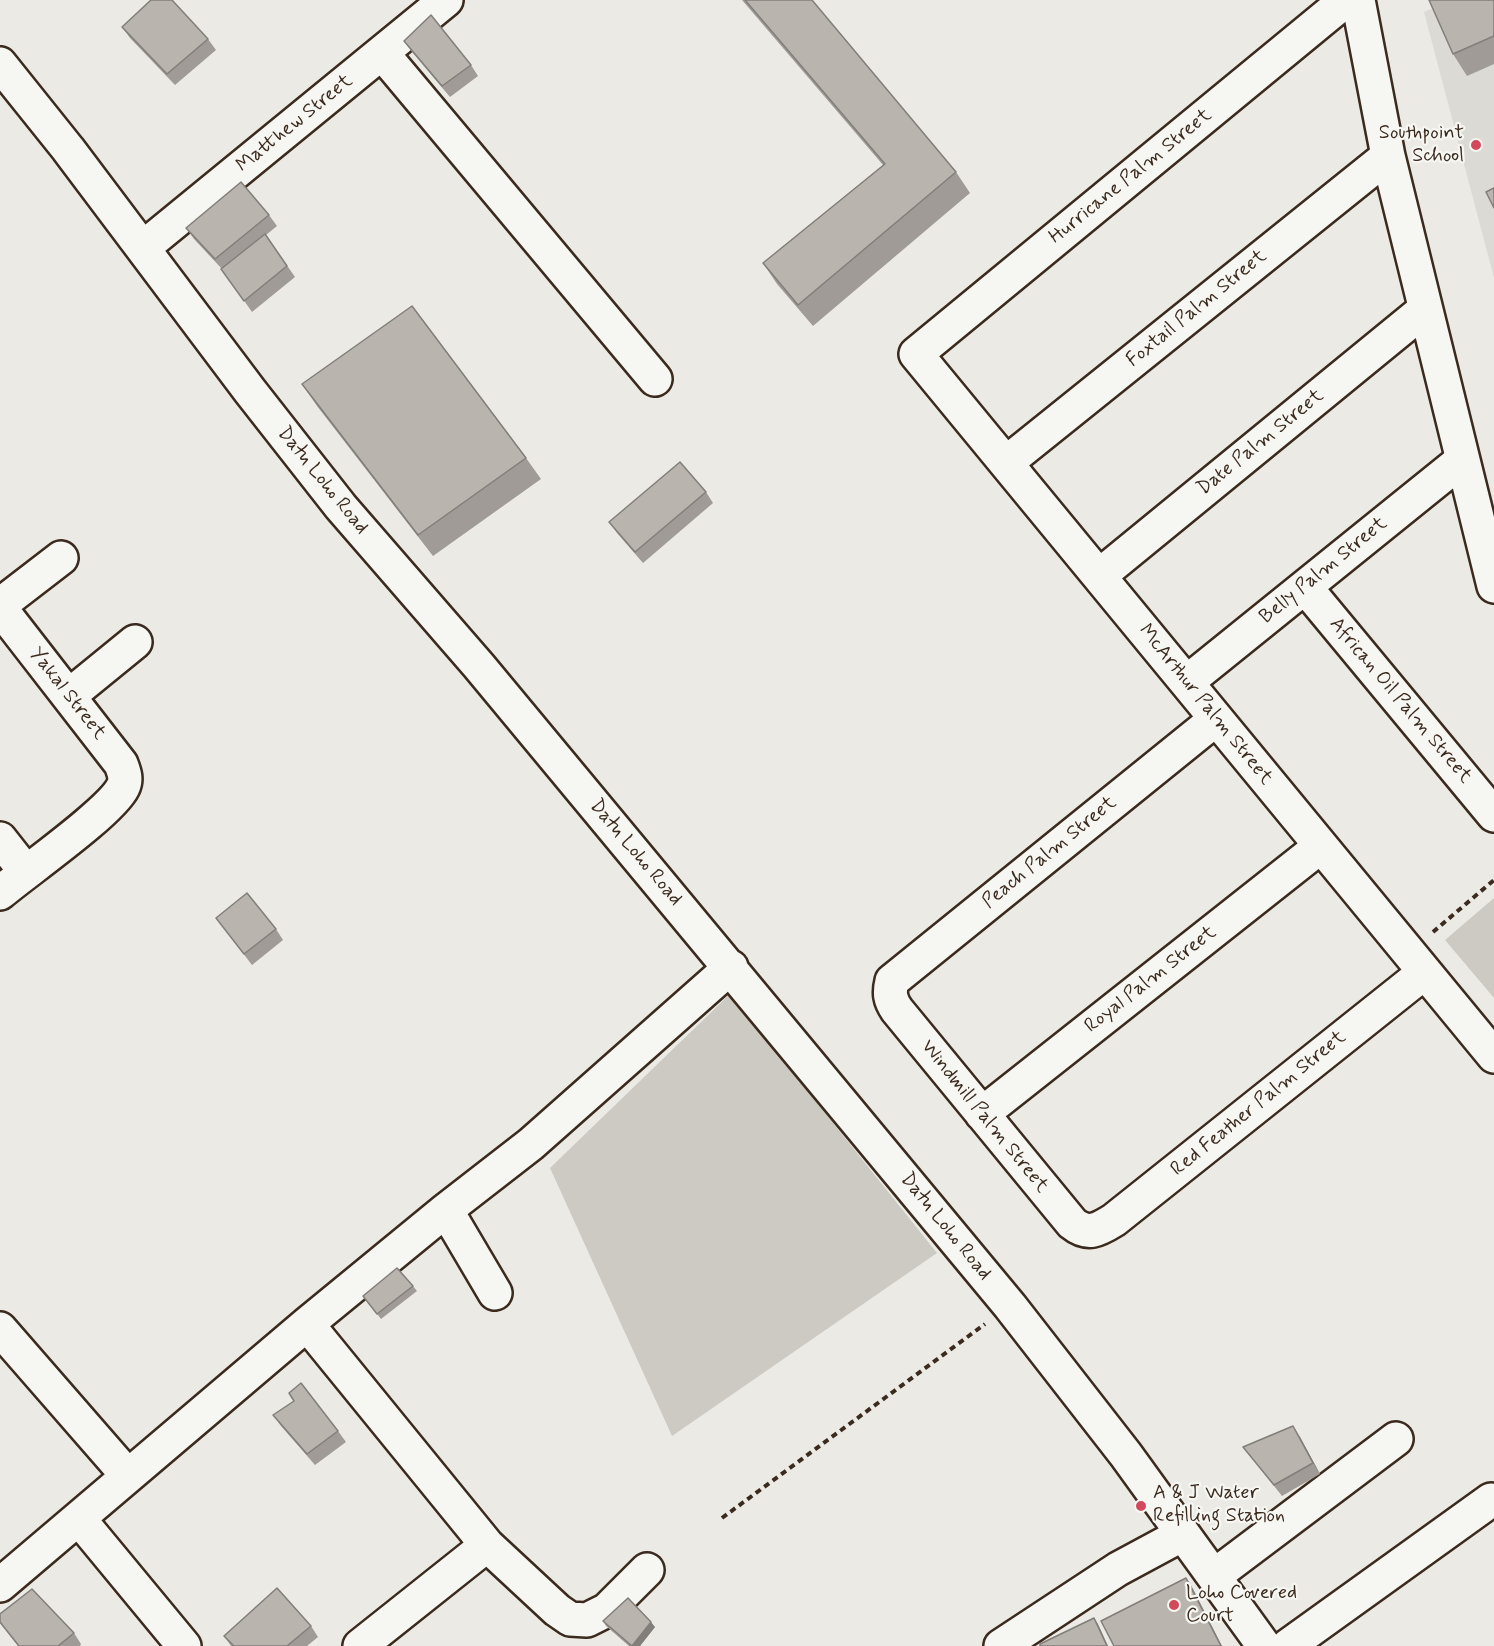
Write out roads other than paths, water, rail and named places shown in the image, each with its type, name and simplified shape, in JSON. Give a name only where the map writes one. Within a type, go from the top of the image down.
[{"type":"street","name":"Matthew Street","points":[[144,247],[446,0]]},
{"type":"street","name":"Hurricane Palm Street","points":[[916,354],[1346,0]]},
{"type":"street","points":[[1358,0],[1388,156],[1424,310],[1494,585]]},
{"type":"street","points":[[382,53],[655,379]]},
{"type":"street","name":"Datu Loho Road","points":[[0,64],[144,247],[250,391],[341,507],[486,675],[731,967],[1010,1306],[1126,1455],[1264,1646]]},
{"type":"street","name":"Foxtail Palm Street","points":[[1006,462],[1388,156]]},
{"type":"street","name":"Date Palm Street","points":[[1099,576],[1424,310]]},
{"type":"street","name":"McArthur Palm Street","points":[[916,354],[1494,1056]]},
{"type":"street","name":"Belly Palm Street","points":[[1186,682],[1462,460]]},
{"type":"street","points":[[0,606],[61,558]]},
{"type":"street","name":"African Oil Palm Street","points":[[1305,587],[1494,815]]},
{"type":"street","name":"Yakal Street","points":[[0,606],[121,764],[124,784],[110,805],[26,872]]},
{"type":"street","points":[[69,695],[135,642]]},
{"type":"street","name":"Peach Palm Street","points":[[890,992],[892,981],[899,973],[1216,718]]},
{"type":"street","points":[[0,839],[26,872],[0,893]]},
{"type":"street","name":"Royal Palm Street","points":[[982,1114],[1321,846]]},
{"type":"street","name":"Red Feather Palm Street","points":[[1090,1232],[1114,1220],[1417,962]]},
{"type":"street","points":[[0,1585],[308,1324],[446,1210],[531,1144],[731,967]]},
{"type":"street","name":"Windmill Palm Street","points":[[890,992],[891,1002],[897,1010],[1072,1223],[1080,1230],[1090,1232]]},
{"type":"street","points":[[446,1210],[495,1293]]},
{"type":"street","points":[[308,1324],[487,1545],[557,1610],[570,1618],[587,1620],[607,1610],[647,1569]]},
{"type":"street","points":[[0,1329],[128,1476]]},
{"type":"street","points":[[1214,1576],[1396,1439]]},
{"type":"street","points":[[1288,1646],[1491,1500]]},
{"type":"street","points":[[79,1519],[184,1646]]},
{"type":"street","points":[[1000,1646],[1118,1569],[1183,1534]]},
{"type":"street","points":[[360,1646],[487,1545]]},
{"type":"place","name":"Southpoint School","points":[[1476,145]]},
{"type":"place","name":"A & J Water Refilling Station","points":[[1141,1506]]},
{"type":"place","name":"Loho Covered Court","points":[[1174,1605]]}]
